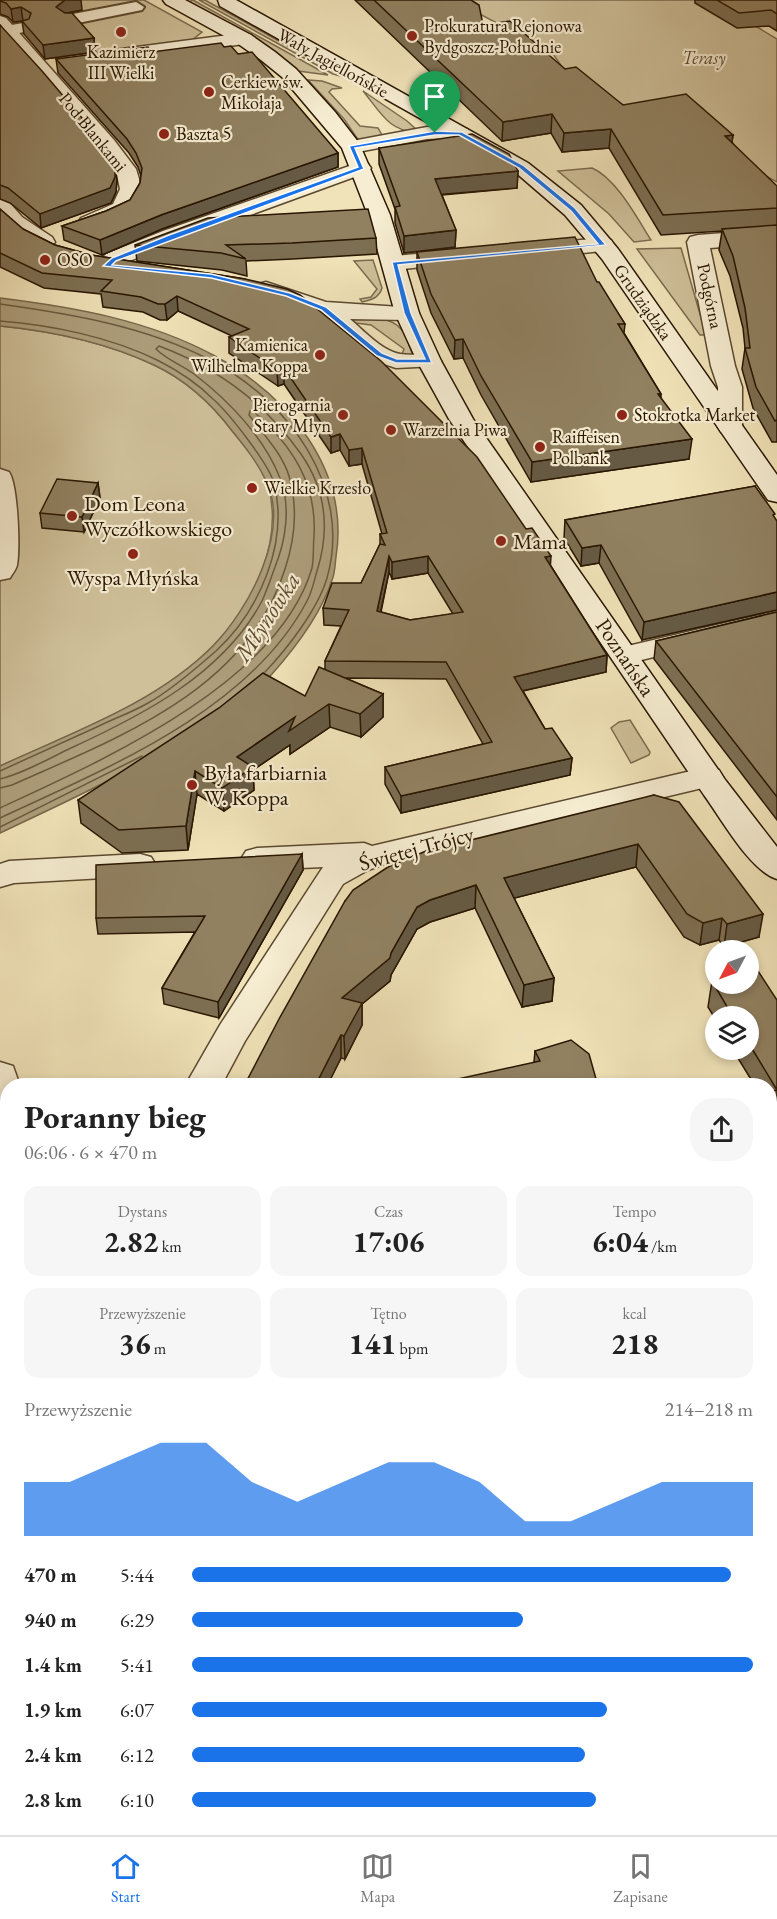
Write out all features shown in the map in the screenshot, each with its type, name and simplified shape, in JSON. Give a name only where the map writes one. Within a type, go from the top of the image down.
[{"type":"street","name":"Wały Jagiellońskie","points":[[172,0],[244,39],[289,73],[328,116],[352,147],[362,168],[394,263]]},
{"type":"street","name":"Wały Jagiellońskie","points":[[222,0],[469,137]]},
{"type":"street","points":[[68,20],[136,8]]},
{"type":"street","name":"Pod Blankami","points":[[0,206],[14,222],[58,238],[121,209],[129,196],[130,179],[126,169],[49,66],[8,28]]},
{"type":"street","points":[[88,60],[244,39]]},
{"type":"street","points":[[352,147],[427,134],[469,137]]},
{"type":"street","name":"Grudziądzka","points":[[469,137],[521,166],[573,210],[603,245],[777,494]]},
{"type":"street","points":[[141,269],[98,264],[362,168]]},
{"type":"street","name":"Podgórna","points":[[730,427],[730,387],[723,366],[698,242],[777,236]]},
{"type":"street","points":[[512,253],[603,245]]},
{"type":"street","points":[[394,263],[476,256]]},
{"type":"street","name":"Poznańska","points":[[394,263],[407,313],[429,361],[477,445],[533,522],[708,777],[752,839],[777,868]]},
{"type":"street","points":[[245,284],[288,295],[323,309],[407,313]]},
{"type":"street","points":[[323,309],[380,355],[396,361],[429,361]]},
{"type":"street","points":[[0,477],[4,506],[3,566],[0,572]]},
{"type":"street","points":[[625,655],[777,619]]},
{"type":"street","name":"Świętej Trójcy","points":[[207,1078],[231,1034],[332,876],[357,862],[384,853],[708,777]]},
{"type":"street","points":[[232,861],[384,853]]},
{"type":"street","points":[[0,876],[9,872],[173,864]]},
{"type":"green space","points":[[72,0],[144,0],[202,32],[192,40],[87,53],[83,51],[64,15],[83,12]]},
{"type":"green space","points":[[193,0],[328,75],[298,71],[256,39],[188,2]]},
{"type":"green space","points":[[199,0],[205,0],[344,77],[333,74]]},
{"type":"green space","name":"Terasy","points":[[453,0],[777,0],[752,24],[777,39],[777,182],[757,171],[607,112],[575,85],[548,47],[533,46],[487,33],[495,22]]},
{"type":"green space","points":[[308,80],[322,81],[342,88],[332,89],[329,92],[360,126],[378,128],[382,135],[359,141],[344,119]]},
{"type":"green space","points":[[363,91],[418,131],[408,131],[393,125],[380,113]]},
{"type":"green space","points":[[592,168],[618,189],[651,240],[634,242],[609,214],[558,171]]},
{"type":"green space","points":[[681,248],[706,335],[700,335],[637,249]]},
{"type":"green space","points":[[373,260],[382,288],[377,296],[362,302],[360,299],[371,297],[377,289],[354,261]]},
{"type":"green space","points":[[375,318],[396,324],[405,335],[413,356],[392,353],[402,354],[404,349],[371,325],[348,322],[346,319]]},
{"type":"green space","name":"Wyspa Młyńska","points":[[0,326],[39,331],[99,344],[136,357],[177,378],[216,412],[262,471],[268,485],[272,507],[272,529],[262,572],[252,593],[228,630],[213,646],[166,684],[139,700],[112,715],[0,766]]},
{"type":"green space","points":[[630,720],[650,752],[649,755],[631,763],[611,728],[619,722]]},
{"type":"water","name":"Młynówka","points":[[0,298],[83,311],[137,324],[190,344],[242,373],[267,392],[308,438],[323,465],[333,494],[338,525],[334,571],[327,593],[315,618],[299,641],[265,681],[240,700],[147,760],[87,792],[0,833],[0,766],[112,715],[139,700],[166,684],[213,646],[240,612],[252,591],[262,569],[273,523],[272,501],[259,468],[225,422],[198,394],[166,371],[117,350],[59,335],[0,326]]},
{"type":"building","points":[[0,0],[65,0],[56,7],[65,13],[72,13],[94,38],[43,45],[22,21],[29,19],[31,13],[21,7],[11,9]]},
{"type":"building","points":[[374,0],[471,0],[479,5],[483,25],[510,21],[565,69],[576,67],[623,105],[686,94],[733,135],[725,136],[777,186],[777,208],[663,215],[611,129],[564,133],[552,114],[503,122]]},
{"type":"building","points":[[717,0],[777,0],[777,14],[771,10],[739,13]]},
{"type":"building","points":[[0,25],[99,138],[115,165],[115,177],[110,188],[40,214],[8,188],[0,185]]},
{"type":"building","points":[[221,43],[224,47],[231,46],[238,54],[252,52],[338,153],[161,215],[100,240],[62,226],[130,200],[140,183],[142,168],[127,139],[56,59],[148,47],[152,52]]},
{"type":"building","points":[[472,134],[509,154],[518,171],[435,179],[456,230],[404,236],[395,207],[400,206],[379,148]]},
{"type":"building","points":[[0,209],[23,229],[55,245],[91,255],[245,279],[287,289],[300,295],[381,361],[477,457],[526,529],[532,528],[551,556],[545,557],[607,655],[514,677],[545,729],[552,728],[572,758],[401,796],[385,767],[492,742],[446,662],[325,661],[349,610],[323,608],[332,583],[361,583],[380,544],[385,545],[380,534],[387,533],[362,448],[349,450],[340,434],[331,437],[284,368],[277,370],[229,337],[249,329],[177,296],[165,304],[158,304],[141,297],[101,291],[112,280],[42,273],[0,253]],"holes":[[[389,556],[392,562],[428,556],[463,612],[410,620],[377,611]]]},
{"type":"building","points":[[368,209],[376,238],[226,245],[246,259],[221,253],[135,245],[208,218]]},
{"type":"building","points":[[777,225],[777,420],[775,421],[756,387],[745,348],[750,348],[745,308],[733,256],[722,229]]},
{"type":"building","points":[[575,237],[597,282],[625,324],[618,324],[661,394],[658,394],[692,439],[532,462],[481,376],[463,339],[455,340],[431,294],[417,252]]},
{"type":"building","points":[[57,479],[98,483],[82,517],[40,513]]},
{"type":"building","points":[[755,486],[775,514],[773,515],[777,521],[777,592],[644,622],[601,545],[582,548],[565,520]]},
{"type":"building","points":[[777,612],[777,797],[656,641]]},
{"type":"building","points":[[319,667],[383,694],[360,714],[329,704],[289,731],[295,717],[237,757],[253,767],[222,788],[195,771],[186,826],[119,830],[78,800],[219,708],[263,673],[305,696]]},
{"type":"building","points":[[654,795],[679,802],[763,914],[727,924],[722,918],[703,923],[687,914],[638,844],[504,878],[554,978],[524,985],[476,885],[430,900],[417,907],[390,958],[342,998],[362,1003],[344,1036],[341,1035],[319,1078],[248,1078],[279,1019],[353,890],[388,867],[426,851]]},
{"type":"building","points":[[302,854],[218,1002],[162,988],[205,916],[96,918],[96,865]]},
{"type":"building","points":[[759,973],[777,1000],[777,1078],[770,1078],[759,1060],[759,1006],[727,1006],[720,994],[759,994]]},
{"type":"building","points":[[571,1040],[589,1054],[596,1078],[462,1078],[540,1061],[535,1051]]},
{"type":"place","name":"Kazimierz III Wielki","points":[[121,32]]},
{"type":"place","name":"Prokuratura Rejonowa Bydgoszcz-Południe","points":[[412,36]]},
{"type":"place","name":"Cerkiew św. Mikołaja","points":[[209,92]]},
{"type":"place","name":"Baszta 5","points":[[164,134]]},
{"type":"place","name":"OSO","points":[[45,260]]},
{"type":"place","name":"Kamienica Wilhelma Koppa","points":[[320,355]]},
{"type":"place","name":"Pierogarnia Stary Młyn","points":[[343,415]]},
{"type":"place","name":"Stokrotka Market","points":[[622,415]]},
{"type":"place","name":"Warzelnia Piwa","points":[[391,430]]},
{"type":"place","name":"Raiffeisen Polbank","points":[[540,447]]},
{"type":"place","name":"Wielkie Krzesło","points":[[252,488]]},
{"type":"place","name":"Dom Leona Wyczółkowskiego","points":[[72,516]]},
{"type":"place","name":"Mama","points":[[501,541]]},
{"type":"place","name":"Wyspa Młyńska","points":[[133,554]]},
{"type":"place","name":"Była farbiarnia W. Koppa","points":[[192,785]]},
{"type":"route","points":[[435,133],[460,133],[521,166],[573,210],[603,245],[394,263],[407,313],[429,361],[396,361],[380,355],[323,309],[288,295],[211,276],[106,266],[114,259],[171,236],[362,168],[352,147],[435,133]]}]
